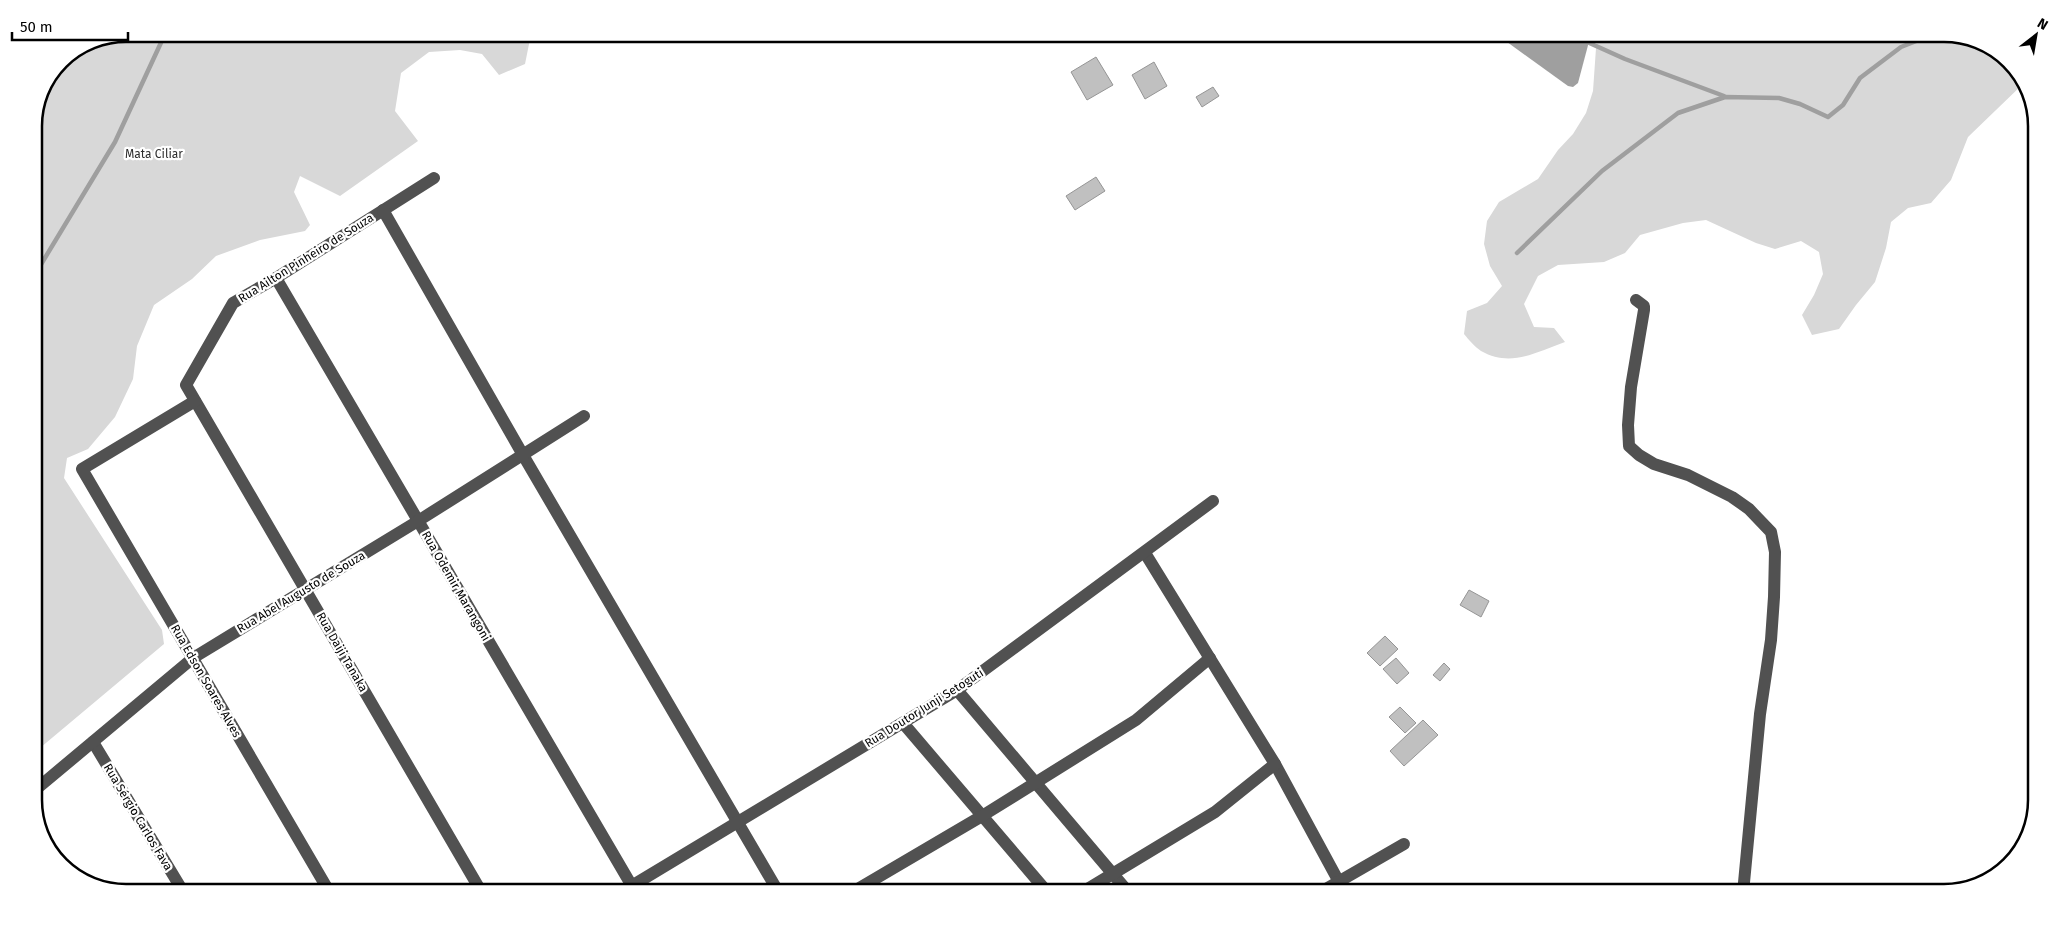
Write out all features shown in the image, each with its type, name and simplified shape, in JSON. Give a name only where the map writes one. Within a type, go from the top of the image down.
[{"type":"street","name":"Rua Ailton Pinheiro de Souza","points":[[186,385],[233,303],[434,178]]},
{"type":"street","points":[[383,210],[523,455],[774,884]]},
{"type":"street","name":"Rua Odemir Marangoni","points":[[276,278],[630,884]]},
{"type":"street","points":[[1636,300],[1644,306],[1644,310],[1631,387],[1628,425],[1629,446],[1654,464],[1688,475],[1714,487],[1749,508],[1771,532],[1775,552],[1771,640],[1760,714],[1744,884]]},
{"type":"street","name":"Rua Daiji Tanaka","points":[[186,385],[477,884]]},
{"type":"street","name":"Rua Edson Soares Alves","points":[[195,400],[82,469],[325,884]]},
{"type":"street","name":"Rua Abel Augusto de Souza","points":[[43,784],[193,658],[418,521],[584,416]]},
{"type":"street","name":"Rua Doutor Junji Setoguti","points":[[643,884],[738,822],[957,690],[1213,501]]},
{"type":"street","points":[[1145,553],[1275,764],[1340,884]]},
{"type":"street","points":[[866,884],[982,816],[1136,720],[1210,658]]},
{"type":"street","points":[[957,690],[1037,782],[1121,884]]},
{"type":"street","points":[[903,723],[1040,884]]},
{"type":"street","name":"Rua Sérgio Carlos Fava","points":[[93,742],[179,884]]},
{"type":"street","points":[[1098,884],[1215,812],[1275,764]]},
{"type":"street","points":[[1334,884],[1404,844]]},
{"type":"green space","name":"Mata Ciliar","points":[[127,42],[529,42],[525,64],[499,75],[482,54],[460,50],[429,52],[401,73],[395,111],[418,141],[340,196],[300,176],[294,192],[310,225],[305,231],[260,240],[216,256],[192,279],[154,305],[137,346],[133,379],[115,417],[88,449],[67,458],[64,478],[162,630],[164,644],[43,745],[43,121],[45,105],[51,89],[71,63],[85,54],[110,44]]},
{"type":"green space","points":[[1596,42],[1944,42],[1961,44],[1977,49],[1996,60],[2011,75],[2019,88],[1968,137],[1951,180],[1931,203],[1908,208],[1891,222],[1886,248],[1875,282],[1839,329],[1812,335],[1802,315],[1814,295],[1823,274],[1819,252],[1801,241],[1775,249],[1756,243],[1706,220],[1683,223],[1640,235],[1625,253],[1604,262],[1558,265],[1538,276],[1524,304],[1534,327],[1554,328],[1565,342],[1523,357],[1503,358],[1492,356],[1481,351],[1464,334],[1467,311],[1487,303],[1502,286],[1490,266],[1484,244],[1487,221],[1499,202],[1538,179],[1558,150],[1573,134],[1586,113],[1593,91]]},
{"type":"shaded area","points":[[1507,42],[1589,42],[1578,83],[1573,87],[1568,86]]},
{"type":"building","points":[[1096,57],[1113,85],[1087,100],[1071,72]]},
{"type":"building","points":[[1154,62],[1167,86],[1145,99],[1132,75]]},
{"type":"building","points":[[1213,87],[1219,96],[1202,107],[1196,97]]},
{"type":"building","points":[[1096,177],[1105,191],[1075,210],[1066,196]]},
{"type":"building","points":[[1469,590],[1489,601],[1481,617],[1460,605]]},
{"type":"building","points":[[1385,636],[1398,649],[1380,666],[1367,653]]},
{"type":"building","points":[[1396,658],[1409,673],[1397,684],[1383,669]]},
{"type":"building","points":[[1444,663],[1450,669],[1440,681],[1433,675]]},
{"type":"building","points":[[1400,707],[1416,723],[1405,733],[1389,717]]},
{"type":"building","points":[[1423,720],[1438,735],[1404,766],[1390,751]]},
{"type":"waterway","points":[[43,261],[115,142],[161,42]]},
{"type":"waterway","points":[[1587,42],[1625,59],[1724,96]]},
{"type":"waterway","points":[[1517,253],[1602,171],[1678,113],[1725,97],[1779,98],[1800,104],[1828,117],[1843,105],[1860,78],[1901,47],[1914,42]]}]
